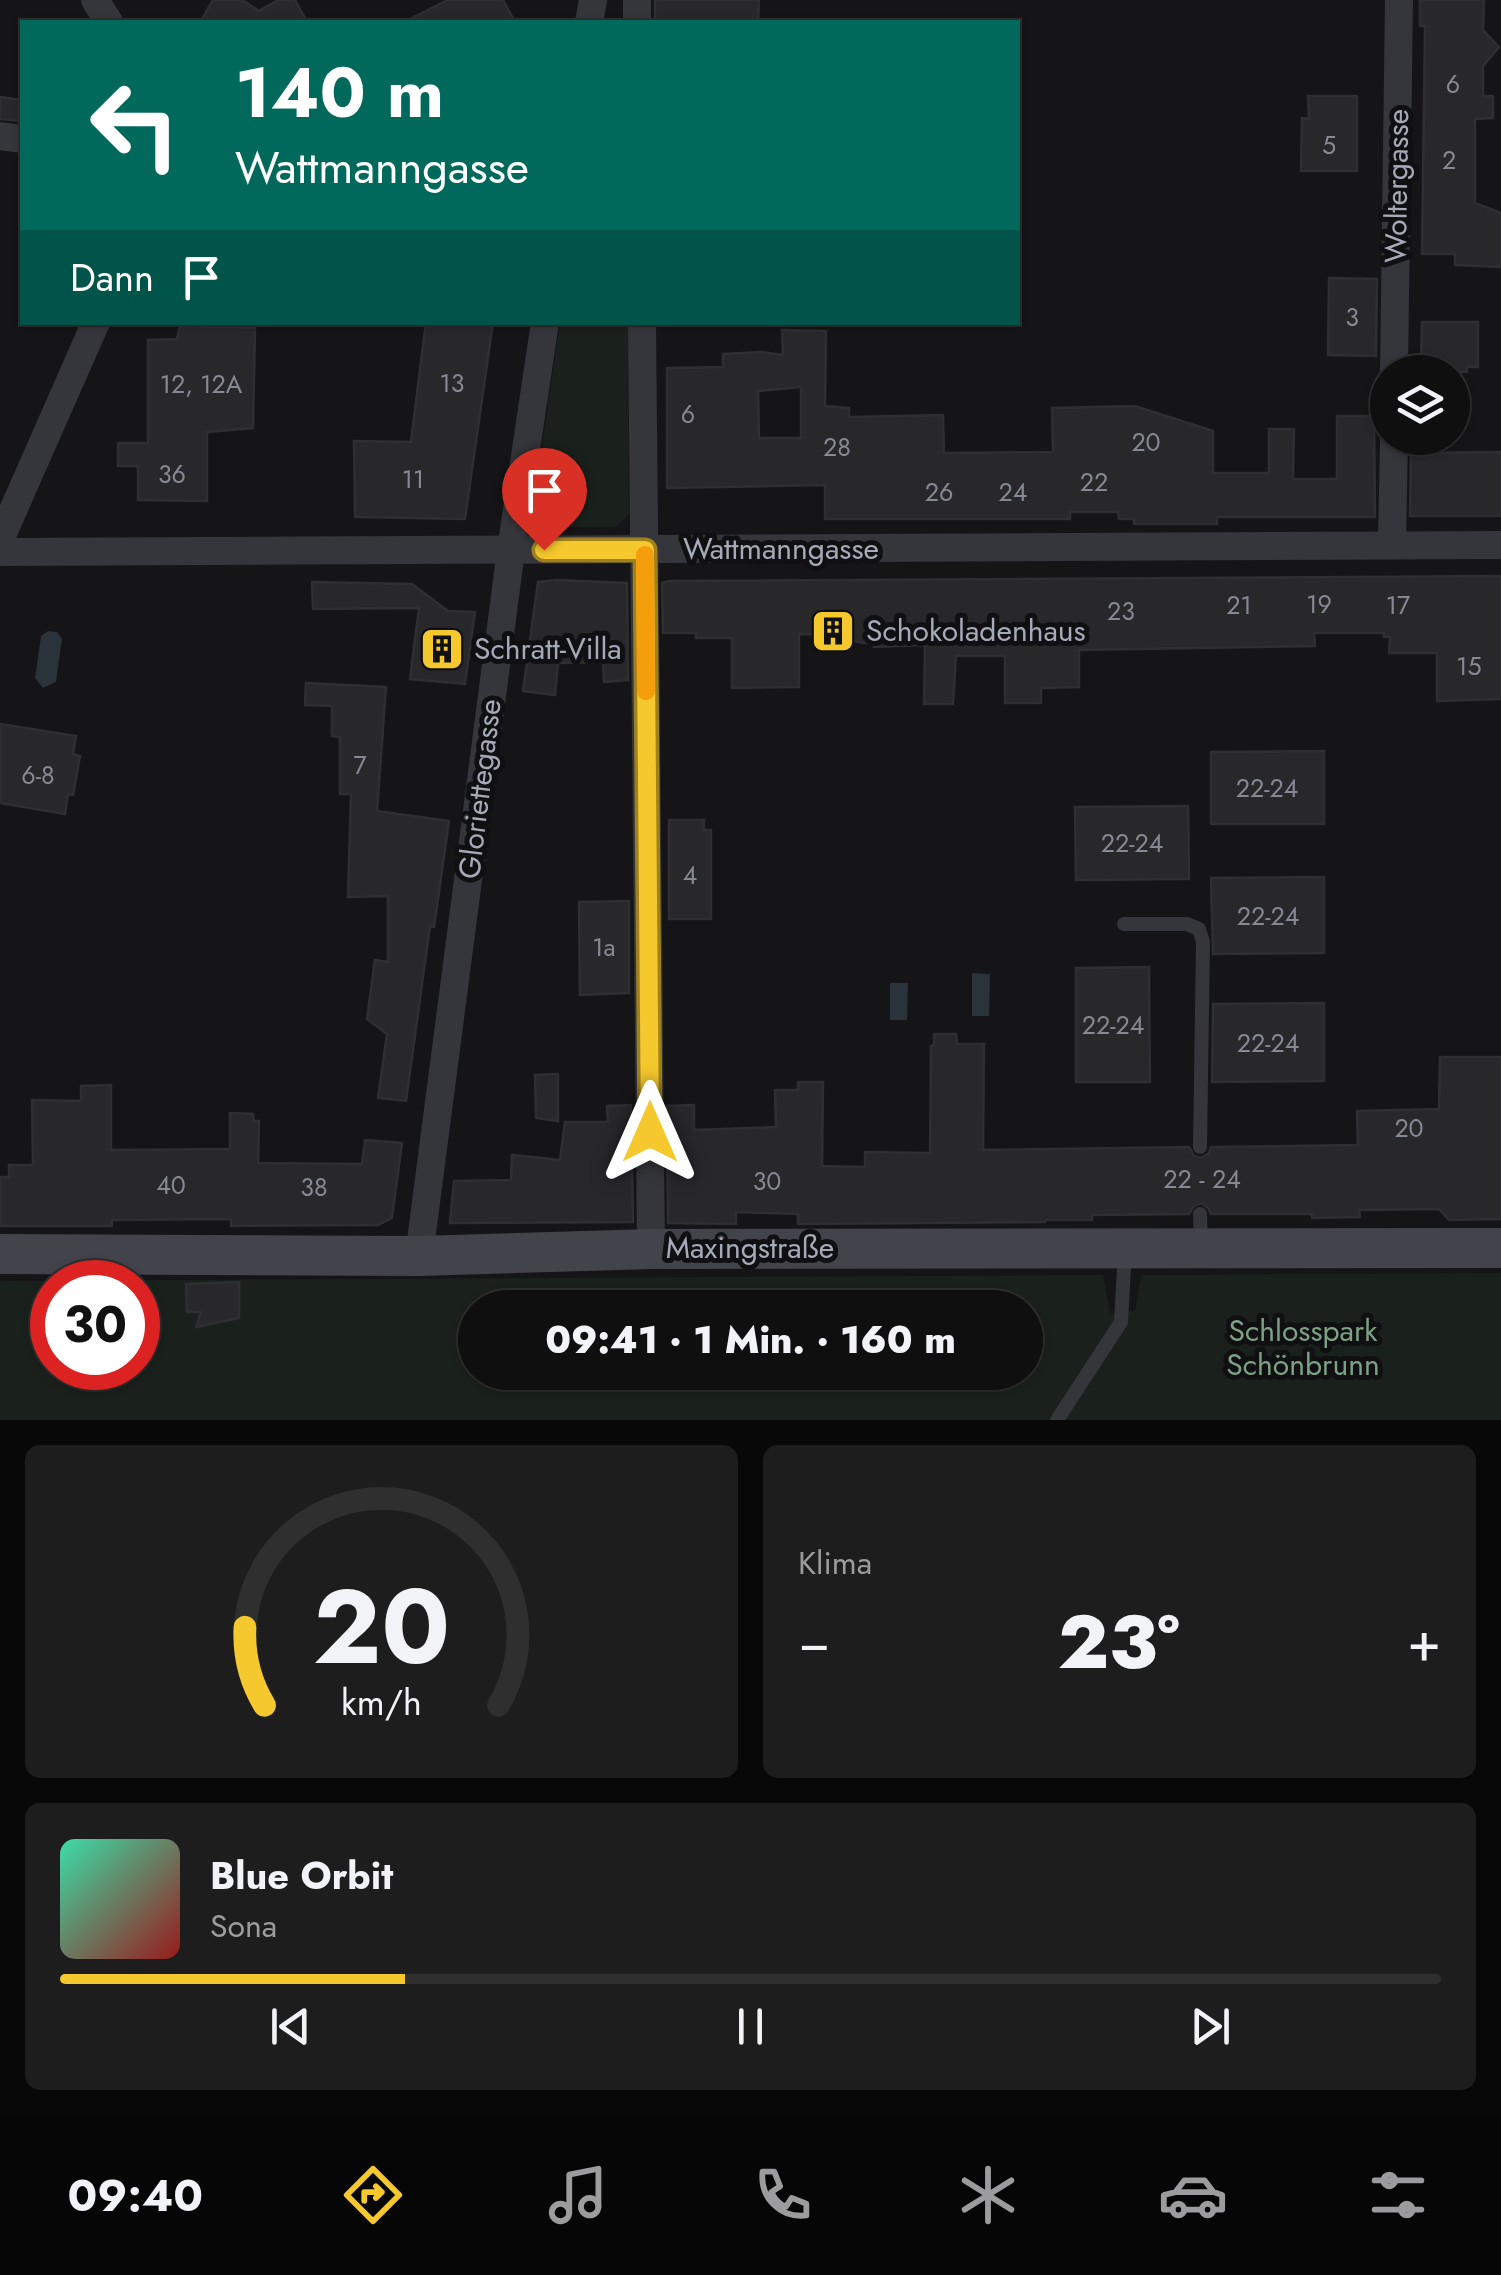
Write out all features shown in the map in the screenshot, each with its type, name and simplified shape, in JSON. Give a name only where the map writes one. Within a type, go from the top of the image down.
[{"type":"street","name":"Woltergasse","points":[[1394,355],[1399,0]]},
{"type":"street","points":[[0,540],[95,325]]},
{"type":"street","name":"Gloriettegasse","points":[[419,1256],[510,550],[544,325]]},
{"type":"street","points":[[642,325],[651,1249]]},
{"type":"street","points":[[1392,546],[1394,455]]},
{"type":"street","name":"Wattmanngasse","points":[[0,552],[1501,545]]},
{"type":"street","name":"Maxingstraße","points":[[0,1254],[419,1256],[651,1249],[1125,1247],[1201,1231],[1501,1248]]},
{"type":"lane","points":[[1124,924],[1187,924],[1199,929],[1204,942],[1200,1147]]},
{"type":"lane","points":[[1057,1420],[1122,1322],[1125,1247]]},
{"type":"green space","points":[[560,325],[628,325],[629,514],[616,527],[540,527],[532,516]]},
{"type":"green space","name":"Schlosspark Schönbrunn","points":[[1501,1273],[1501,1420],[0,1420],[0,1281],[30,1281],[30,1390],[160,1390],[160,1280],[1103,1275],[1110,1313],[1135,1311],[1141,1275]]},
{"type":"shaded area","points":[[48,631],[57,632],[62,639],[56,682],[43,688],[35,678],[41,636]]},
{"type":"shaded area","points":[[972,973],[990,974],[989,1016],[972,1016]]},
{"type":"shaded area","points":[[890,983],[908,983],[907,1020],[890,1020]]},
{"type":"building","points":[[213,0],[242,0],[259,11],[278,0],[295,0],[306,20],[201,20]]},
{"type":"building","points":[[448,0],[503,0],[514,20],[408,20]]},
{"type":"building","points":[[655,0],[759,0],[758,20],[655,20]]},
{"type":"building","points":[[1420,0],[1484,0],[1483,30],[1499,47],[1483,66],[1483,96],[1493,96],[1493,118],[1475,119],[1475,203],[1501,213],[1501,267],[1455,265],[1455,254],[1422,254],[1425,26],[1420,26]]},
{"type":"building","points":[[1308,96],[1357,96],[1357,171],[1301,171],[1302,118],[1309,119]]},
{"type":"building","points":[[0,97],[20,100],[20,121],[0,119]]},
{"type":"building","points":[[1329,278],[1377,279],[1376,355],[1328,355]]},
{"type":"building","points":[[1422,322],[1478,322],[1478,367],[1470,367],[1470,355],[1421,355]]},
{"type":"building","points":[[426,325],[493,325],[465,519],[355,517],[354,441],[411,442]]},
{"type":"building","points":[[180,326],[255,328],[253,428],[207,432],[207,501],[138,500],[138,466],[118,466],[118,443],[148,443],[148,340],[177,339]]},
{"type":"building","points":[[782,330],[826,331],[825,406],[849,408],[849,417],[943,415],[944,453],[1053,452],[1052,408],[1135,406],[1213,431],[1213,473],[1269,473],[1269,429],[1294,429],[1293,479],[1337,479],[1337,416],[1370,416],[1375,517],[1217,517],[1217,524],[1134,524],[1134,519],[1119,519],[1118,512],[1070,512],[1070,519],[825,519],[825,485],[667,488],[667,368],[723,367],[723,354],[783,355]],"holes":[[[801,387],[801,438],[759,438],[758,391]]]},
{"type":"building","points":[[1501,452],[1501,516],[1410,516],[1411,455]]},
{"type":"building","points":[[1501,576],[1501,699],[1437,701],[1437,653],[1389,653],[1390,637],[1384,637],[1384,633],[1314,633],[1315,646],[1079,650],[1079,687],[1041,688],[1041,703],[1005,703],[1005,656],[956,656],[953,704],[924,704],[925,645],[874,647],[844,635],[799,634],[799,687],[732,688],[732,638],[663,633],[662,583],[669,581]]},
{"type":"building","name":"Schratt-Villa","points":[[312,582],[412,584],[448,611],[475,612],[465,684],[410,679],[419,608],[313,609]]},
{"type":"building","points":[[538,582],[627,583],[628,680],[604,682],[603,662],[558,663],[555,695],[523,691]]},
{"type":"building","points":[[306,683],[386,687],[377,811],[449,821],[406,1101],[378,1098],[387,1034],[367,1019],[375,960],[388,962],[388,896],[348,897],[351,794],[340,794],[340,737],[332,736],[332,706],[305,705]]},
{"type":"building","points":[[0,724],[76,736],[73,754],[80,756],[65,814],[0,803]]},
{"type":"building","points":[[1324,751],[1324,824],[1211,824],[1211,752]]},
{"type":"building","points":[[1188,806],[1189,879],[1076,880],[1075,807]]},
{"type":"building","points":[[669,820],[704,820],[704,830],[711,830],[711,919],[669,919]]},
{"type":"building","points":[[1324,877],[1324,953],[1213,954],[1211,878]]},
{"type":"building","points":[[629,901],[629,993],[580,995],[579,902]]},
{"type":"building","points":[[1149,967],[1150,1082],[1076,1082],[1076,968]]},
{"type":"building","points":[[1324,1003],[1324,1081],[1212,1082],[1213,1004]]},
{"type":"building","points":[[934,1034],[956,1034],[957,1044],[984,1044],[983,1150],[1189,1147],[1194,1156],[1201,1158],[1211,1147],[1358,1145],[1357,1111],[1439,1109],[1440,1057],[1501,1057],[1501,1219],[1449,1220],[1439,1209],[1359,1210],[1360,1217],[1211,1214],[1201,1203],[1189,1214],[1092,1215],[1092,1220],[1045,1222],[798,1224],[798,1214],[736,1212],[736,1224],[668,1223],[667,1106],[694,1105],[694,1130],[776,1127],[775,1090],[798,1090],[798,1082],[823,1082],[822,1166],[865,1167],[865,1152],[930,1153]]},
{"type":"building","points":[[558,1074],[558,1121],[536,1118],[535,1075]]},
{"type":"building","points":[[111,1085],[111,1150],[230,1149],[230,1113],[253,1114],[254,1121],[259,1121],[258,1163],[362,1164],[365,1140],[402,1143],[392,1218],[378,1225],[231,1226],[231,1219],[112,1220],[112,1226],[0,1226],[0,1177],[9,1177],[9,1165],[33,1165],[32,1100],[81,1101],[81,1086]]},
{"type":"building","points":[[631,1105],[633,1222],[450,1223],[454,1181],[511,1180],[512,1155],[560,1160],[565,1122],[608,1122],[607,1106]]},
{"type":"building","points":[[239,1282],[239,1318],[196,1327],[201,1312],[187,1312],[186,1284]]},
{"type":"slow traffic","points":[[645,555],[646,691]]},
{"type":"place","name":"Schokoladenhaus","points":[[833,631]]},
{"type":"place","name":"Schratt-Villa","points":[[442,649]]},
{"type":"route","points":[[544,550],[645,550],[650,1132]]}]
